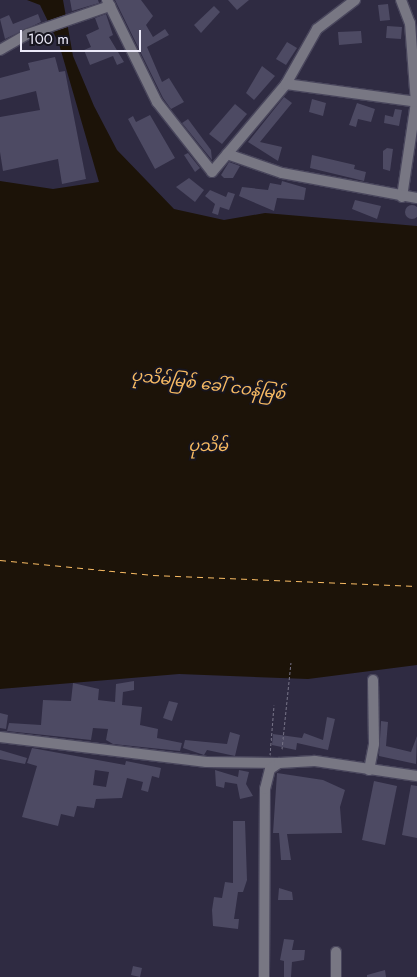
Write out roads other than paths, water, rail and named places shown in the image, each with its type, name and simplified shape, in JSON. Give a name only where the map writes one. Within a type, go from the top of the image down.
[{"type":"street","points":[[0,50],[28,34],[74,21],[109,3],[157,102],[203,165],[212,172],[286,84],[317,29],[355,0]]},
{"type":"street","points":[[401,0],[410,23],[417,102],[402,197]]},
{"type":"street","points":[[286,84],[417,102]]},
{"type":"street","points":[[227,154],[282,173],[402,197],[417,198]]},
{"type":"street","points":[[369,770],[374,744],[373,680]]},
{"type":"street","points":[[0,737],[206,762],[279,763],[315,760],[369,770],[417,776]]},
{"type":"street","points":[[264,977],[265,789],[267,775],[279,763]]},
{"type":"street","points":[[336,952],[336,977]]},
{"type":"water","name":"ပုသိမ်","points":[[27,0],[63,0],[73,56],[94,106],[117,150],[174,209],[224,220],[265,213],[417,226],[417,665],[308,679],[179,674],[0,689],[0,181],[53,189],[99,182],[59,44],[40,5]]},
{"type":"water label","name":"ပုသိမ်မြစ် ခေါ် ငဝန်မြစ်","points":[[208,385]]}]
